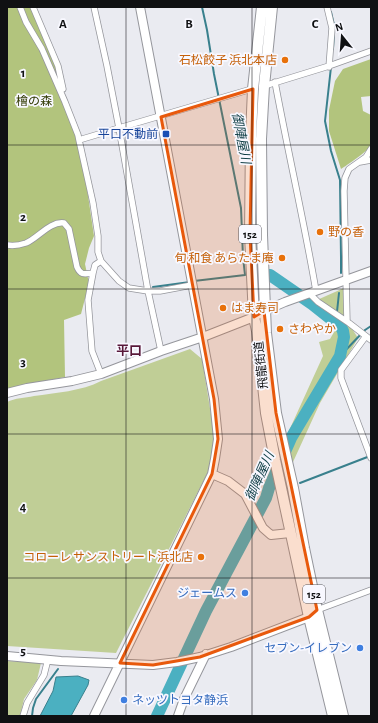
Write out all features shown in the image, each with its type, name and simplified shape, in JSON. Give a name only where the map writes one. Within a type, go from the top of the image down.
[{"type":"highway","name":"飛龍街道","points":[[262,7],[254,89],[251,143],[250,234],[254,317],[257,331],[266,413],[275,460],[309,617],[333,716]]},
{"type":"highway","name":"飛龍街道","points":[[272,7],[264,86],[261,154],[264,311],[266,334],[276,413],[317,610],[343,716]]},
{"type":"street","points":[[20,7],[26,22],[42,48],[66,102],[78,134],[93,203],[98,236],[98,252],[101,261],[119,281],[129,288],[160,291],[192,285]]},
{"type":"street","points":[[33,7],[58,66],[66,102]]},
{"type":"street","points":[[94,7],[107,66],[148,291],[161,351]]},
{"type":"street","points":[[94,716],[212,474],[218,439],[214,399],[203,337],[140,7]]},
{"type":"street","points":[[327,7],[332,28],[330,66]]},
{"type":"street","points":[[79,140],[330,66],[371,51]]},
{"type":"street","points":[[275,82],[309,249],[313,292],[318,302],[347,321],[369,338],[341,370],[340,378],[370,456]]},
{"type":"street","points":[[347,321],[345,178],[349,170],[366,157],[371,149]]},
{"type":"street","points":[[358,162],[371,160]]},
{"type":"street","points":[[7,245],[12,246],[26,243],[56,224],[64,223],[69,229],[79,272],[84,274],[93,273]]},
{"type":"street","points":[[100,374],[92,351],[88,300],[95,265],[101,261]]},
{"type":"street","points":[[7,393],[72,381],[100,374],[203,337],[297,298],[371,271]]},
{"type":"street","points":[[212,474],[228,481],[245,494],[263,528],[270,535],[290,533]]},
{"type":"street","points":[[7,656],[153,665],[176,662],[203,656],[231,647],[309,617],[317,610],[371,590]]},
{"type":"street","points":[[178,716],[203,656]]},
{"type":"street","points":[[23,716],[27,703],[44,675],[48,659]]},
{"type":"highlighted area","points":[[253,89],[250,234],[254,317],[264,311],[276,413],[317,610],[309,617],[200,657],[153,665],[120,663],[212,474],[218,439],[214,399],[161,117]]},
{"type":"green space","name":"檜の森","points":[[7,7],[31,7],[57,69],[78,146],[86,182],[94,236],[85,264],[89,283],[81,314],[64,320],[65,377],[7,389]]},
{"type":"green space","points":[[371,59],[371,96],[361,97],[363,111],[371,115],[371,144],[357,158],[341,169],[329,131],[329,110],[335,81],[343,69]]},
{"type":"green space","points":[[344,288],[347,321],[358,338],[320,403],[293,462],[291,460],[287,435],[323,356],[319,342],[330,339],[337,327],[317,300]]},
{"type":"green space","points":[[190,349],[202,359],[214,433],[211,463],[207,474],[116,653],[7,646],[7,402],[85,387]]},
{"type":"green space","points":[[7,661],[41,663],[37,680],[24,699],[20,716],[7,716]]},
{"type":"water","points":[[78,676],[89,680],[88,685],[71,716],[40,716],[53,691],[56,677]]},
{"type":"waterway","name":"御陣屋川","points":[[194,281],[245,275],[241,208],[202,7]]},
{"type":"waterway","points":[[331,12],[334,25]]},
{"type":"waterway","points":[[333,49],[334,32]]},
{"type":"waterway","points":[[331,67],[325,121],[331,151],[340,180],[341,273]]},
{"type":"waterway","name":"御陣屋川","points":[[157,716],[206,611],[266,498],[291,438],[340,356],[344,337],[341,327],[312,304],[270,275]]},
{"type":"waterway","points":[[153,287],[190,282]]},
{"type":"waterway","points":[[336,321],[339,293]]},
{"type":"waterway","points":[[340,356],[365,330],[371,326]]},
{"type":"waterway","points":[[300,483],[370,456]]},
{"type":"waterway","name":"御陣屋川","points":[[269,488],[274,487]]},
{"type":"waterway","points":[[32,716],[36,699],[58,669]]},
{"type":"place","name":"石松餃子 浜北本店","points":[[285,60]]},
{"type":"place","name":"平口不動前","points":[[166,134]]},
{"type":"place","name":"野の香","points":[[320,232]]},
{"type":"place","name":"旬 和食 あらたま庵","points":[[282,258]]},
{"type":"place","name":"はま寿司","points":[[223,308]]},
{"type":"place","name":"さわやか","points":[[280,329]]},
{"type":"place","name":"コローレ サンストリート浜北店","points":[[201,557]]},
{"type":"place","name":"ジェームス","points":[[245,593]]},
{"type":"place","name":"セブン-イレブン","points":[[360,648]]},
{"type":"place","name":"ネッツトヨタ静浜","points":[[124,700]]},
{"type":"district","name":"平口","points":[[129,350]]}]
